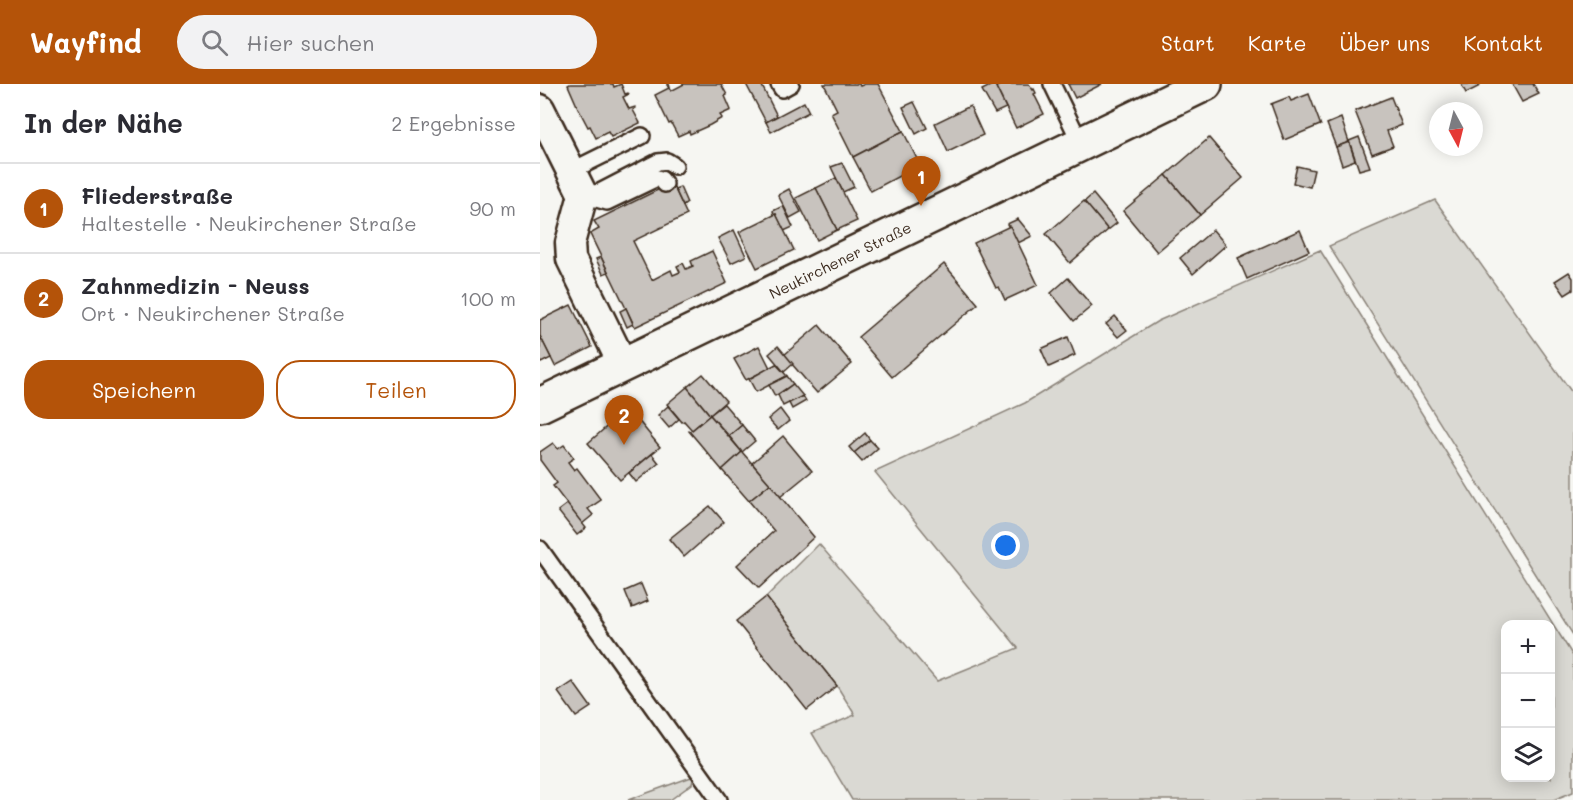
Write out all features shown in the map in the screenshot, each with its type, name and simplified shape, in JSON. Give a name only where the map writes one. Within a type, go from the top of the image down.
[{"type":"street","name":"Neukirchener Straße","points":[[540,405],[1205,84]]},
{"type":"street","points":[[540,109],[577,183],[570,243],[571,259],[623,365]]},
{"type":"lane","points":[[779,84],[782,88],[791,84]]},
{"type":"lane","points":[[1052,84],[1081,144]]},
{"type":"lane","points":[[577,183],[642,136]]},
{"type":"lane","points":[[577,183],[600,192],[658,162],[667,161],[675,166]]},
{"type":"lane","points":[[577,183],[607,202],[657,178],[665,184]]},
{"type":"lane","points":[[540,549],[718,800]]},
{"type":"shaded area","points":[[1435,200],[1573,394],[1573,635],[1329,246]]},
{"type":"shaded area","points":[[1320,250],[1551,620],[1501,620],[1501,782],[1555,782],[1555,627],[1573,656],[1573,792],[1553,800],[852,800],[812,733],[855,715],[837,686],[766,597],[819,544],[937,681],[1018,648],[875,472],[1025,403],[1158,321]]},
{"type":"shaded area","points":[[694,776],[692,784],[670,800],[628,800]]},
{"type":"building","points":[[613,84],[614,87],[621,84],[625,94],[629,94],[623,97],[629,109],[636,108],[633,110],[640,123],[611,137],[608,132],[596,138],[578,108],[568,85]]},
{"type":"building","points":[[669,84],[671,91],[684,84],[721,84],[731,110],[720,115],[722,118],[710,125],[690,134],[689,131],[678,136],[671,123],[669,124],[655,95],[669,88],[667,85]]},
{"type":"building","points":[[746,84],[761,84],[777,116],[766,122]]},
{"type":"building","points":[[824,84],[859,84],[860,86],[878,84],[903,131],[853,157],[831,113],[837,110]]},
{"type":"building","points":[[994,84],[1006,108],[995,113],[982,90]]},
{"type":"building","points":[[1002,84],[1029,84],[1036,93],[1034,94],[1044,114],[1016,128],[996,87]]},
{"type":"building","points":[[1068,84],[1102,84],[1075,98]]},
{"type":"building","points":[[1461,84],[1479,84],[1480,86],[1466,93]]},
{"type":"building","points":[[1512,84],[1533,84],[1539,94],[1522,102]]},
{"type":"building","points":[[1309,94],[1321,126],[1284,140],[1271,104],[1289,97],[1291,101]]},
{"type":"building","points":[[1391,97],[1402,125],[1387,131],[1393,146],[1372,154],[1355,111]]},
{"type":"building","points":[[804,102],[809,112],[771,132],[766,122]]},
{"type":"building","points":[[914,102],[927,128],[916,134],[903,107]]},
{"type":"building","points":[[970,106],[983,135],[948,152],[935,123]]},
{"type":"building","points":[[1341,118],[1349,142],[1336,147],[1327,124]]},
{"type":"building","points":[[903,131],[920,165],[871,191],[853,157]]},
{"type":"building","points":[[1359,137],[1370,167],[1359,170],[1349,141]]},
{"type":"building","points":[[1209,138],[1243,178],[1200,215],[1166,175]]},
{"type":"building","points":[[1349,142],[1355,160],[1342,165],[1336,147]]},
{"type":"building","points":[[842,163],[854,187],[843,192],[831,167]]},
{"type":"building","points":[[1297,166],[1314,170],[1310,187],[1293,183]]},
{"type":"building","points":[[1166,175],[1200,215],[1157,252],[1123,211]]},
{"type":"building","points":[[836,178],[857,221],[837,230],[816,188]]},
{"type":"building","points":[[672,183],[687,215],[633,241],[652,280],[671,270],[673,275],[680,272],[677,266],[683,263],[686,269],[693,266],[691,261],[712,251],[727,283],[635,327],[590,234],[599,229],[594,221]]},
{"type":"building","points":[[680,187],[687,203],[683,206],[675,189]]},
{"type":"building","points":[[816,188],[837,230],[817,240],[796,198]]},
{"type":"building","points":[[789,189],[801,212],[790,218],[778,195]]},
{"type":"building","points":[[1093,194],[1117,223],[1108,230],[1084,202]]},
{"type":"building","points":[[1084,201],[1108,230],[1070,263],[1046,234]]},
{"type":"building","points":[[783,206],[793,227],[784,231],[773,211]]},
{"type":"building","points":[[776,214],[794,250],[757,268],[739,232]]},
{"type":"building","points":[[1018,219],[1032,236],[1018,243],[1007,224]]},
{"type":"building","points":[[1010,226],[1038,285],[1005,300],[999,287],[996,288],[974,243]]},
{"type":"building","points":[[734,230],[746,256],[731,263],[718,238]]},
{"type":"building","points":[[1213,230],[1226,245],[1193,274],[1180,258]]},
{"type":"building","points":[[1300,230],[1309,251],[1247,279],[1238,258]]},
{"type":"building","points":[[601,257],[608,272],[603,274],[596,259]]},
{"type":"building","points":[[944,264],[978,304],[892,377],[858,337]]},
{"type":"building","points":[[1569,272],[1573,278],[1573,290],[1565,295],[1555,281]]},
{"type":"building","points":[[1068,278],[1092,306],[1074,321],[1051,293]]},
{"type":"building","points":[[571,305],[592,347],[555,366],[540,336],[540,320]]},
{"type":"building","points":[[626,308],[633,324],[627,327],[620,311]]},
{"type":"building","points":[[1115,316],[1127,330],[1118,337],[1106,324]]},
{"type":"building","points":[[819,325],[852,364],[817,393],[784,355]]},
{"type":"building","points":[[540,336],[551,358],[541,363],[540,361]]},
{"type":"building","points":[[1068,337],[1075,355],[1049,367],[1041,349]]},
{"type":"building","points":[[759,346],[770,368],[746,380],[734,359]]},
{"type":"building","points":[[778,346],[793,364],[784,372],[769,354]]},
{"type":"building","points":[[776,364],[787,376],[756,392],[749,379]]},
{"type":"building","points":[[703,374],[726,401],[710,415],[687,387]]},
{"type":"building","points":[[787,376],[793,384],[775,396],[769,385]]},
{"type":"building","points":[[793,384],[803,396],[783,406],[778,395]]},
{"type":"building","points":[[687,387],[710,415],[692,430],[667,404]]},
{"type":"building","points":[[803,396],[806,401],[792,409],[789,403]]},
{"type":"building","points":[[724,404],[742,425],[729,436],[710,415]]},
{"type":"building","points":[[668,406],[679,419],[669,428],[658,415]]},
{"type":"building","points":[[628,408],[660,447],[620,480],[588,443]]},
{"type":"building","points":[[780,409],[789,421],[778,430],[768,419]]},
{"type":"building","points":[[710,415],[742,452],[722,470],[689,431]]},
{"type":"building","points":[[742,425],[755,441],[742,452],[729,436]]},
{"type":"building","points":[[865,433],[870,440],[854,453],[849,447]]},
{"type":"building","points":[[783,436],[812,471],[780,497],[752,463]]},
{"type":"building","points":[[870,440],[878,448],[862,462],[854,453]]},
{"type":"building","points":[[553,443],[558,449],[564,445],[574,458],[568,462],[574,470],[577,468],[601,500],[588,509],[593,515],[582,524],[553,486],[557,483],[540,460],[540,452]]},
{"type":"building","points":[[742,452],[770,484],[749,501],[722,470]]},
{"type":"building","points":[[652,454],[659,463],[636,482],[629,473]]},
{"type":"building","points":[[770,484],[814,537],[759,588],[737,565],[774,531],[749,501]]},
{"type":"building","points":[[567,504],[586,528],[577,535],[558,511]]},
{"type":"building","points":[[710,506],[724,522],[684,557],[669,539]]},
{"type":"building","points":[[641,584],[648,601],[632,608],[625,591]]},
{"type":"building","points":[[766,597],[837,686],[807,710],[736,621]]},
{"type":"building","points":[[573,682],[591,707],[576,717],[558,692]]},
{"type":"place","name":"Fliederstraße","points":[[921,206]]},
{"type":"place","name":"Zahnmedizin - Neuss","points":[[624,445]]}]
